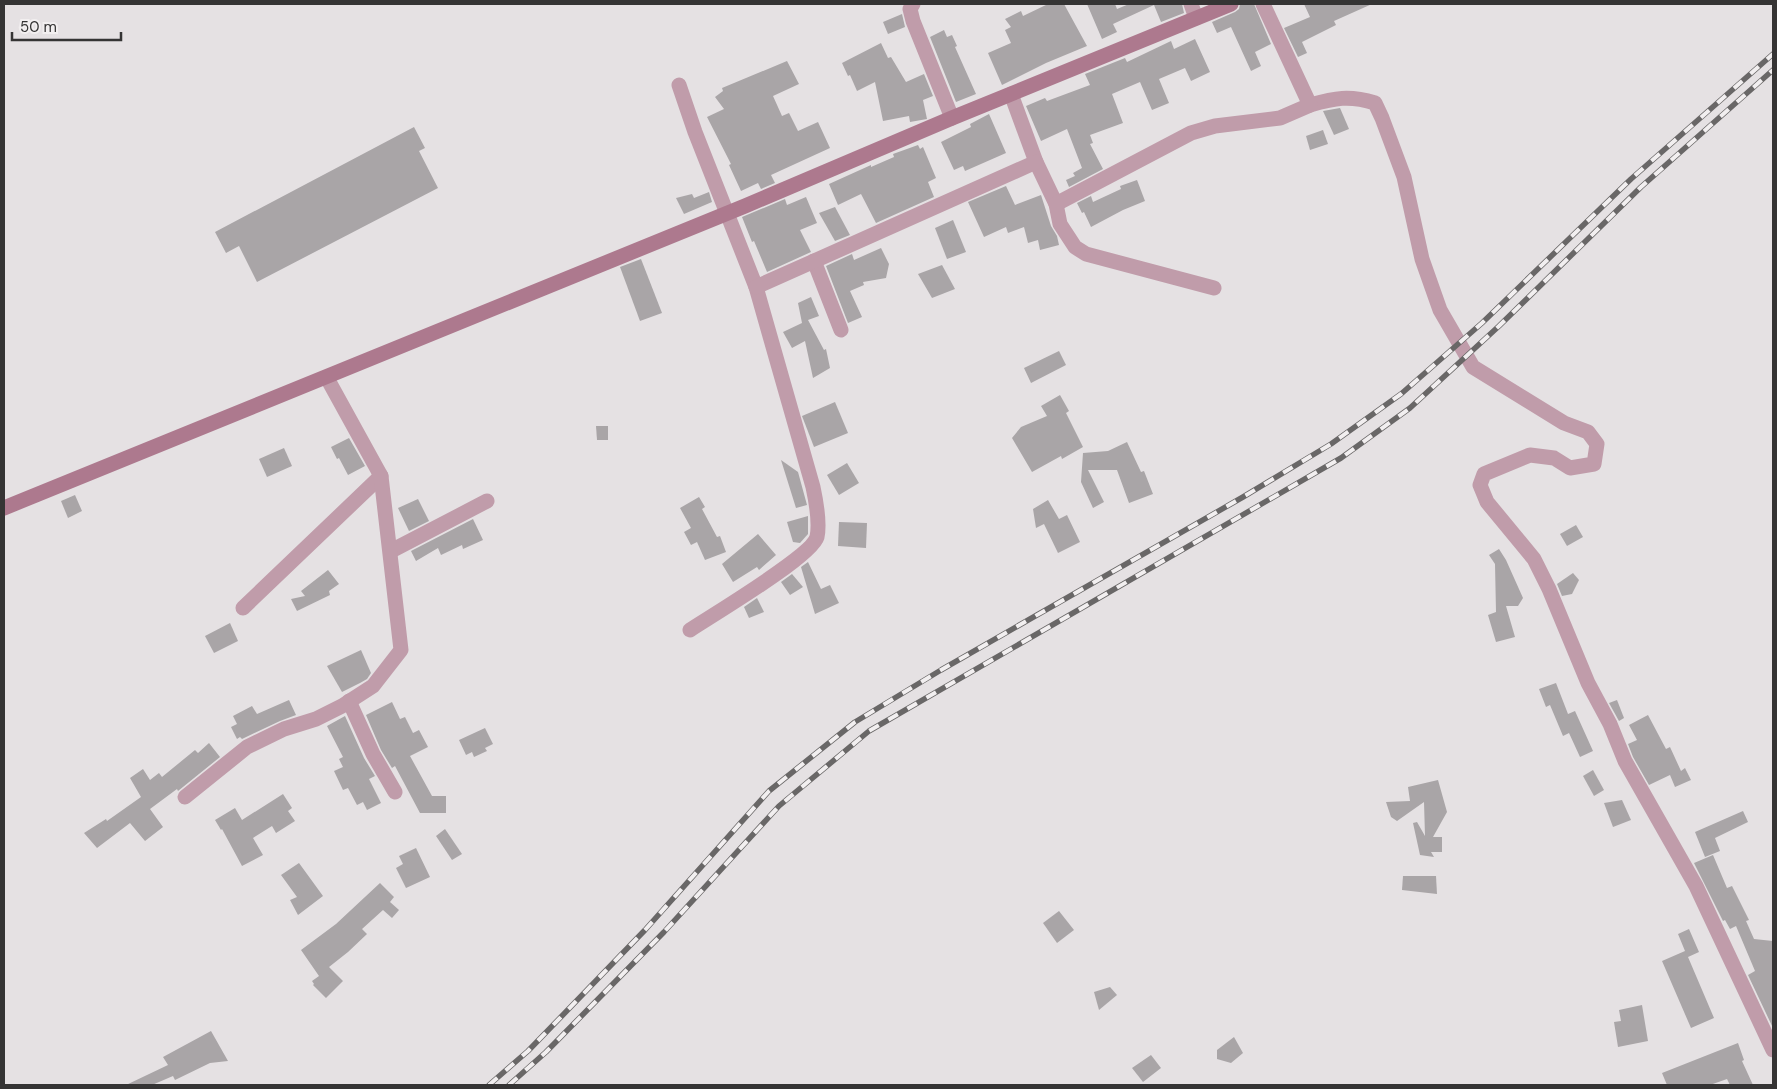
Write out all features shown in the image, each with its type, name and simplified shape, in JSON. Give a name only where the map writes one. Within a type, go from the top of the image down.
[{"type":"street","points":[[913,4],[910,9],[913,21],[952,118]]},
{"type":"street","points":[[4,508],[326,378],[1011,94],[1193,11],[1231,4]]},
{"type":"street","points":[[1263,4],[1310,105]]},
{"type":"street","points":[[680,85],[695,132],[756,287],[813,487],[817,509],[817,537],[812,545],[796,560],[690,630]]},
{"type":"street","points":[[1011,94],[1036,162],[1056,204],[1060,224],[1075,247],[1086,254],[1214,288]]},
{"type":"street","points":[[1056,204],[1191,134],[1215,126],[1280,118],[1332,98],[1358,98],[1375,103],[1404,177],[1422,259],[1440,310],[1473,367],[1564,423],[1588,432],[1597,444],[1594,464],[1570,468],[1554,458],[1530,455],[1484,474],[1480,485],[1487,502],[1534,559],[1550,589],[1588,683],[1610,724],[1626,761],[1696,886],[1773,1050]]},
{"type":"street","points":[[756,287],[1036,162]]},
{"type":"street","points":[[814,262],[841,330]]},
{"type":"street","points":[[185,798],[247,747],[284,729],[316,719],[373,686],[401,650],[381,476],[326,378]]},
{"type":"street","points":[[243,608],[381,476]]},
{"type":"street","points":[[391,551],[487,501]]},
{"type":"street","points":[[349,701],[373,754],[395,792]]},
{"type":"building","points":[[1048,4],[1064,4],[1087,46],[1046,63],[1002,85],[988,53],[1011,43],[1005,30],[1011,27],[1005,19],[1021,11],[1023,16]]},
{"type":"building","points":[[1087,4],[1115,4],[1117,9],[1129,4],[1182,4],[1184,13],[1161,22],[1154,5],[1113,24],[1117,32],[1102,39]]},
{"type":"building","points":[[1240,4],[1254,4],[1271,44],[1255,52],[1261,66],[1251,71],[1231,27],[1217,33],[1212,22],[1235,12],[1239,9]]},
{"type":"building","points":[[1304,4],[1372,4],[1334,21],[1336,25],[1302,42],[1307,53],[1298,57],[1284,28],[1310,17]]},
{"type":"building","points":[[902,14],[905,27],[888,34],[883,22]]},
{"type":"building","points":[[944,30],[947,37],[952,35],[957,46],[955,47],[976,94],[956,102],[930,37]]},
{"type":"building","points":[[1195,39],[1210,72],[1191,81],[1185,68],[1159,79],[1169,103],[1152,110],[1140,82],[1112,94],[1123,123],[1090,135],[1093,143],[1090,144],[1103,169],[1069,187],[1066,180],[1075,176],[1073,173],[1082,168],[1067,129],[1041,141],[1026,106],[1045,98],[1047,101],[1090,85],[1085,74],[1125,58],[1127,62],[1171,41],[1174,49]]},
{"type":"building","points":[[881,43],[888,58],[891,57],[906,82],[924,74],[933,96],[923,100],[927,119],[910,122],[909,116],[883,121],[875,82],[857,91],[842,63]]},
{"type":"building","points":[[787,61],[799,84],[773,96],[782,116],[789,113],[798,131],[818,122],[830,148],[771,175],[775,183],[761,189],[758,183],[741,191],[729,165],[731,164],[707,117],[724,109],[715,97],[723,91],[722,88]]},
{"type":"building","points":[[1340,108],[1349,129],[1334,135],[1323,111]]},
{"type":"building","points":[[989,114],[1006,153],[965,171],[963,166],[954,170],[941,142],[971,127],[970,124]]},
{"type":"building","points":[[414,127],[425,148],[419,151],[438,188],[257,282],[239,246],[226,253],[215,232]]},
{"type":"building","points":[[1323,130],[1328,144],[1310,150],[1306,136]]},
{"type":"building","points":[[918,145],[920,149],[923,147],[936,178],[928,182],[934,197],[876,223],[861,194],[838,205],[829,184],[894,157],[893,154]]},
{"type":"building","points":[[1137,180],[1145,201],[1091,227],[1084,212],[1082,213],[1077,203],[1091,196],[1093,202],[1121,189],[1120,186]]},
{"type":"building","points":[[1006,186],[1015,205],[1041,195],[1059,245],[1040,250],[1038,240],[1028,243],[1024,227],[1008,233],[1006,227],[984,237],[968,202]]},
{"type":"building","points":[[709,192],[712,202],[684,214],[676,198],[692,194],[694,198]]},
{"type":"building","points":[[806,197],[817,223],[800,230],[811,252],[767,272],[742,217],[785,199],[787,205]]},
{"type":"building","points":[[835,207],[850,235],[835,241],[819,213]]},
{"type":"building","points":[[953,220],[966,252],[947,259],[935,228]]},
{"type":"building","points":[[881,248],[889,264],[886,278],[863,282],[864,285],[850,291],[862,317],[848,323],[826,266],[852,254],[854,260]]},
{"type":"building","points":[[641,259],[662,313],[640,321],[620,267]]},
{"type":"building","points":[[942,265],[955,289],[932,298],[918,274]]},
{"type":"building","points":[[811,297],[819,316],[808,320],[824,350],[826,349],[830,368],[813,378],[805,341],[792,348],[783,332],[802,323],[798,303]]},
{"type":"building","points":[[1059,351],[1066,365],[1031,383],[1024,368]]},
{"type":"building","points":[[1060,395],[1069,411],[1066,413],[1083,447],[1062,459],[1061,456],[1032,472],[1012,438],[1021,427],[1047,416],[1041,406]]},
{"type":"building","points":[[835,402],[848,433],[814,447],[802,416]]},
{"type":"building","points":[[596,426],[608,426],[608,440],[597,440]]},
{"type":"building","points":[[349,438],[365,466],[348,475],[331,447]]},
{"type":"building","points":[[1127,442],[1141,472],[1144,471],[1153,494],[1129,503],[1117,470],[1088,470],[1104,502],[1093,508],[1081,482],[1083,453],[1108,451]]},
{"type":"building","points":[[284,448],[292,466],[267,477],[259,459]]},
{"type":"building","points":[[781,460],[798,472],[807,505],[796,508]]},
{"type":"building","points":[[847,463],[859,483],[839,495],[827,475]]},
{"type":"building","points":[[75,495],[82,511],[68,518],[61,501]]},
{"type":"building","points":[[699,497],[705,507],[702,509],[717,537],[720,536],[726,552],[705,560],[697,542],[691,545],[684,532],[691,528],[680,508]]},
{"type":"building","points":[[418,499],[429,521],[409,531],[398,508]]},
{"type":"building","points":[[1048,500],[1059,519],[1067,515],[1080,542],[1058,553],[1044,524],[1036,528],[1033,509]]},
{"type":"building","points":[[808,516],[808,534],[800,543],[793,542],[787,522]]},
{"type":"building","points":[[473,519],[483,540],[463,549],[462,545],[441,555],[438,548],[416,561],[411,551]]},
{"type":"building","points":[[839,522],[867,523],[866,548],[838,546]]},
{"type":"building","points":[[1576,525],[1583,537],[1567,546],[1560,534]]},
{"type":"building","points":[[758,534],[776,555],[759,570],[757,567],[733,582],[722,564]]},
{"type":"building","points":[[1499,549],[1523,598],[1518,606],[1506,606],[1515,637],[1496,642],[1488,615],[1496,612],[1495,564],[1489,555]]},
{"type":"building","points":[[808,562],[821,589],[830,585],[839,603],[815,614],[801,567]]},
{"type":"building","points":[[328,570],[339,584],[329,591],[330,595],[297,611],[291,599],[305,596],[301,591]]},
{"type":"building","points":[[1573,573],[1579,580],[1572,594],[1562,596],[1557,584]]},
{"type":"building","points":[[792,574],[803,587],[790,595],[781,582]]},
{"type":"building","points":[[757,598],[764,612],[749,618],[744,607]]},
{"type":"building","points":[[230,623],[238,641],[214,653],[205,636]]},
{"type":"building","points":[[361,650],[371,673],[367,679],[342,692],[327,666]]},
{"type":"building","points":[[1556,683],[1568,714],[1575,711],[1593,751],[1580,757],[1569,733],[1563,736],[1550,705],[1546,707],[1539,689]]},
{"type":"building","points":[[289,700],[296,715],[242,739],[240,737],[237,739],[231,727],[237,724],[233,716],[252,706],[257,714]]},
{"type":"building","points":[[1617,700],[1624,718],[1619,721],[1609,703]]},
{"type":"building","points":[[392,702],[400,719],[405,717],[413,733],[419,730],[428,747],[410,756],[432,796],[446,796],[446,813],[420,813],[395,766],[392,768],[381,750],[366,715]]},
{"type":"building","points":[[1648,715],[1666,749],[1670,747],[1681,771],[1685,768],[1691,780],[1675,787],[1670,775],[1649,785],[1628,744],[1637,740],[1629,725]]},
{"type":"building","points":[[345,716],[364,758],[375,776],[369,779],[381,803],[367,810],[363,802],[357,805],[348,788],[343,790],[334,771],[343,767],[339,759],[343,757],[327,726]]},
{"type":"building","points":[[485,728],[493,744],[485,748],[487,751],[474,757],[472,752],[466,755],[459,740]]},
{"type":"building","points":[[209,743],[220,757],[178,791],[177,789],[150,809],[163,827],[145,841],[130,823],[97,848],[84,833],[106,819],[107,821],[141,797],[130,778],[143,769],[150,780],[159,773],[162,777],[195,750],[198,753]]},
{"type":"building","points":[[1593,770],[1604,790],[1594,796],[1583,776]]},
{"type":"building","points":[[1438,780],[1447,812],[1433,837],[1442,837],[1442,852],[1431,852],[1434,857],[1420,855],[1413,823],[1417,822],[1425,836],[1424,802],[1397,821],[1391,817],[1386,802],[1410,801],[1408,787]]},
{"type":"building","points":[[283,794],[292,808],[288,811],[295,821],[276,833],[272,826],[253,838],[263,855],[242,866],[215,820],[235,808],[242,820]]},
{"type":"building","points":[[1622,800],[1631,820],[1613,827],[1604,803]]},
{"type":"building","points":[[1743,811],[1748,822],[1715,838],[1720,851],[1705,857],[1695,832]]},
{"type":"building","points":[[445,829],[462,854],[452,860],[436,836]]},
{"type":"building","points":[[416,848],[430,877],[406,888],[396,868],[403,864],[399,856]]},
{"type":"building","points":[[1713,855],[1727,888],[1732,886],[1749,920],[1746,921],[1754,939],[1773,941],[1773,1028],[1748,975],[1755,971],[1736,926],[1730,929],[1725,920],[1723,921],[1694,863]]},
{"type":"building","points":[[299,863],[323,896],[298,915],[290,900],[297,897],[281,875]]},
{"type":"building","points":[[1403,876],[1436,876],[1437,894],[1402,890]]},
{"type":"building","points":[[380,883],[394,897],[390,902],[399,910],[392,918],[383,910],[362,929],[367,934],[329,967],[343,981],[326,998],[313,985],[312,981],[319,976],[301,950],[336,924]]},
{"type":"building","points":[[1059,911],[1074,930],[1057,943],[1043,923]]},
{"type":"building","points":[[1689,929],[1699,952],[1688,957],[1714,1018],[1691,1028],[1662,961],[1685,951],[1678,934]]},
{"type":"building","points":[[1110,987],[1117,995],[1099,1010],[1094,992]]},
{"type":"building","points":[[1642,1005],[1648,1041],[1618,1047],[1614,1022],[1621,1021],[1619,1010]]},
{"type":"building","points":[[211,1031],[228,1061],[210,1063],[175,1080],[173,1076],[152,1085],[126,1085],[168,1065],[163,1057]]},
{"type":"building","points":[[1234,1037],[1243,1053],[1231,1063],[1217,1059],[1217,1050]]},
{"type":"building","points":[[1738,1043],[1744,1060],[1742,1061],[1753,1085],[1730,1085],[1727,1079],[1710,1085],[1667,1085],[1662,1073]]},
{"type":"building","points":[[1151,1055],[1161,1068],[1143,1082],[1132,1068]]},
{"type":"railway","points":[[489,1085],[528,1051],[645,930],[769,791],[855,722],[941,670],[1243,497],[1331,444],[1401,394],[1482,323],[1631,179],[1773,54]]},
{"type":"railway","points":[[509,1085],[546,1052],[664,932],[779,806],[869,731],[1341,458],[1410,408],[1499,326],[1641,187],[1773,70]]}]
